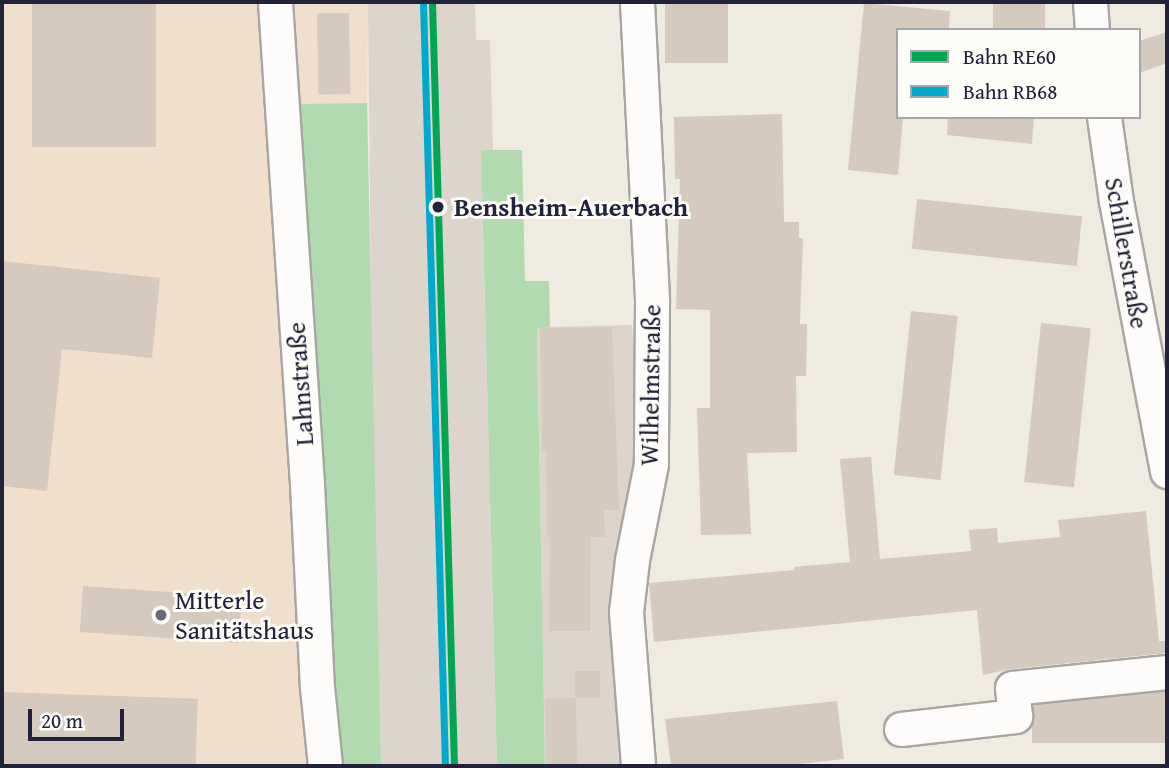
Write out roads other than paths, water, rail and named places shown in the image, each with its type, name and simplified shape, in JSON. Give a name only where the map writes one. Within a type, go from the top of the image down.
[{"type":"street","name":"Lahnstraße","points":[[275,2],[308,498],[317,687],[325,766]]},
{"type":"street","name":"Wilhelmstraße","points":[[636,2],[652,302],[651,464],[632,560],[626,612],[638,766]]},
{"type":"street","points":[[1090,2],[1092,28]]},
{"type":"street","name":"Schillerstraße","points":[[1104,119],[1116,201],[1161,405],[1167,471]]},
{"type":"street","points":[[901,729],[1015,716],[1012,688],[1167,672]]},
{"type":"rail line","name":"RB68","points":[[423,2],[445,766]]},
{"type":"rail line","name":"RE60","points":[[432,2],[454,766]]},
{"type":"place","name":"Bensheim-Auerbach","points":[[438,207]]},
{"type":"place","name":"Mitterle Sanitätshaus","points":[[161,615]]}]
